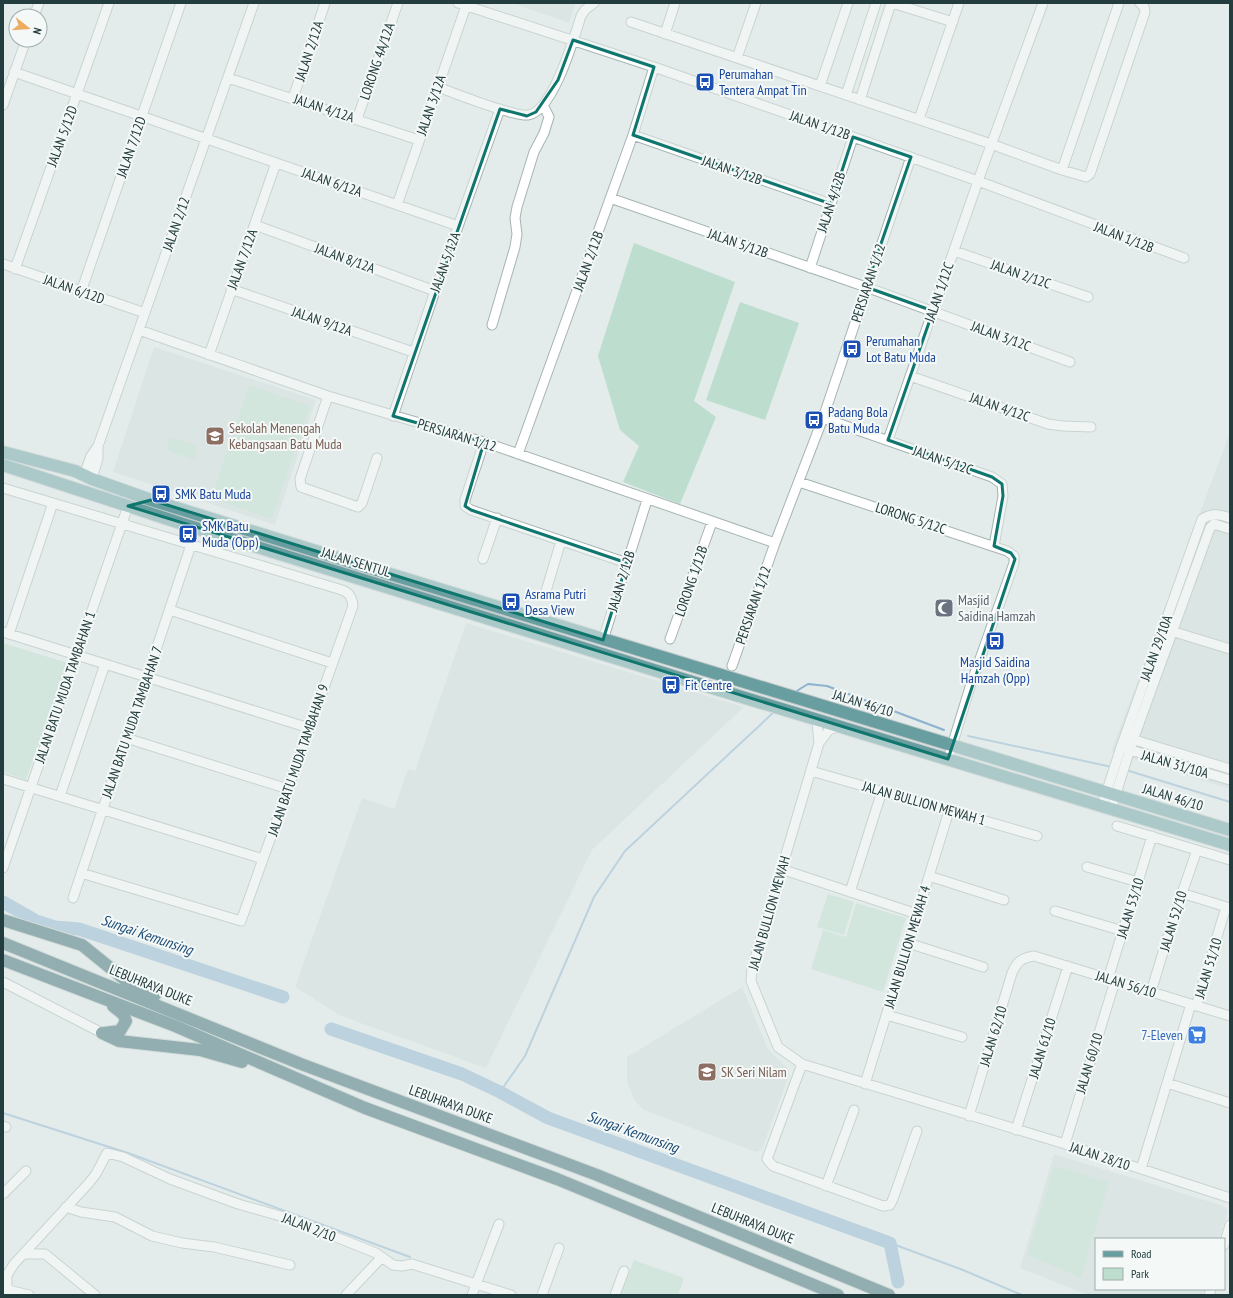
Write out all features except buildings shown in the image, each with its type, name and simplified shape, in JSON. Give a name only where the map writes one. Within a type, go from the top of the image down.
[{"type":"highway","points":[[3,920],[82,945],[129,983],[287,1057]]},
{"type":"highway","name":"LEBUHRAYA DUKE","points":[[3,943],[287,1057],[597,1175],[889,1295]]},
{"type":"highway","name":"LEBUHRAYA DUKE","points":[[3,960],[175,1026],[278,1072],[365,1108],[558,1178],[838,1295]]},
{"type":"highway","points":[[102,1033],[120,1031],[126,1021],[123,1014],[104,1000]]},
{"type":"highway","points":[[102,1033],[119,1041],[200,1050],[278,1072]]},
{"type":"main road","points":[[3,452],[75,471],[87,479],[151,500]]},
{"type":"main road","points":[[3,465],[128,506],[151,500]]},
{"type":"main road","points":[[70,488],[87,479]]},
{"type":"main road","points":[[87,479],[95,495]]},
{"type":"main road","points":[[115,487],[128,506]]},
{"type":"main road","name":"JALAN SENTUL","points":[[151,500],[487,604]]},
{"type":"main road","name":"JALAN SENTUL","points":[[128,506],[517,627]]},
{"type":"main road","name":"JALAN 46/10","points":[[487,604],[1230,830]]},
{"type":"main road","name":"JALAN 46/10","points":[[517,627],[1230,845]]},
{"type":"street","name":"JALAN 5/12D","points":[[15,269],[110,3]]},
{"type":"street","name":"JALAN 7/12D","points":[[82,292],[181,3]]},
{"type":"street","name":"JALAN 2/12","points":[[87,479],[98,458],[98,446],[254,3]]},
{"type":"street","name":"JALAN 2/12A","points":[[293,98],[325,3]]},
{"type":"street","name":"LORONG 4A/12A","points":[[357,119],[398,3]]},
{"type":"street","points":[[438,87],[500,109],[527,116],[536,112],[543,105],[558,80],[585,10],[594,3]]},
{"type":"street","points":[[665,34],[675,3]]},
{"type":"street","points":[[737,58],[756,3]]},
{"type":"street","points":[[820,86],[848,3]]},
{"type":"street","points":[[860,100],[892,3],[953,22]]},
{"type":"street","points":[[919,119],[959,3]]},
{"type":"street","name":"JALAN 1/12C","points":[[888,440],[991,144],[1043,3]]},
{"type":"street","points":[[1062,170],[1119,3]]},
{"type":"street","points":[[631,22],[1086,177],[1090,174],[1145,12],[1144,7],[1140,3]]},
{"type":"street","name":"JALAN 1/12B","points":[[466,5],[654,67],[910,157],[1184,258]]},
{"type":"street","name":"JALAN 3/12A","points":[[397,205],[466,5]]},
{"type":"street","points":[[846,95],[875,7],[887,15]]},
{"type":"street","points":[[3,105],[23,48]]},
{"type":"street","name":"JALAN 2/12B","points":[[518,454],[633,135],[654,67]]},
{"type":"street","name":"JALAN 6/12A","points":[[14,72],[458,226]]},
{"type":"street","name":"JALAN 4/12A","points":[[228,78],[419,140]]},
{"type":"street","points":[[492,325],[515,247],[517,234],[515,218],[516,207],[534,152],[548,125],[550,117],[543,105]]},
{"type":"street","name":"JALAN 5/12A","points":[[393,416],[413,352],[500,109]]},
{"type":"street","name":"JALAN 3/12B","points":[[633,135],[831,204]]},
{"type":"street","name":"JALAN 4/12B","points":[[810,268],[853,137]]},
{"type":"street","name":"PERSIARAN 1/12","points":[[732,666],[775,543],[823,418],[910,157]]},
{"type":"street","name":"JALAN 7/12A","points":[[209,355],[276,163]]},
{"type":"street","name":"JALAN 5/12B","points":[[610,198],[866,287]]},
{"type":"street","name":"JALAN 8/12A","points":[[255,224],[435,291]]},
{"type":"street","name":"JALAN 2/12C","points":[[954,251],[1088,297]]},
{"type":"street","name":"JALAN 6/12D","points":[[3,264],[145,313]]},
{"type":"street","name":"JALAN 3/12C","points":[[866,287],[1070,362]]},
{"type":"street","name":"JALAN 9/12A","points":[[232,289],[413,352]]},
{"type":"street","name":"PERSIARAN 1/12","points":[[139,330],[328,396],[484,442],[647,500],[775,543]]},
{"type":"street","name":"JALAN 4/12C","points":[[910,376],[1048,424],[1091,427]]},
{"type":"street","points":[[328,396],[300,479],[301,487],[358,507],[362,503],[377,458]]},
{"type":"street","name":"JALAN 5/12C","points":[[823,418],[992,477],[1002,484],[1003,496],[994,546]]},
{"type":"street","points":[[484,442],[464,506],[627,563]]},
{"type":"street","name":"LORONG 5/12C","points":[[799,482],[994,546],[1011,553],[1014,556],[1014,563],[952,746]]},
{"type":"street","points":[[3,488],[191,546]]},
{"type":"street","name":"JALAN 2/12B","points":[[603,640],[647,500]]},
{"type":"street","points":[[53,503],[6,633],[309,728]]},
{"type":"street","name":"JALAN BATU MUDA TAMBAHAN 1","points":[[3,868],[128,506]]},
{"type":"street","name":"JALAN 29/10A","points":[[1129,739],[1163,629],[1202,519],[1210,514],[1230,518]]},
{"type":"street","points":[[483,559],[497,518]]},
{"type":"street","name":"LORONG 1/12B","points":[[670,640],[712,522]]},
{"type":"street","name":"JALAN 29/10A","points":[[1106,807],[1125,749],[1173,632],[1210,528],[1214,524],[1230,529]]},
{"type":"street","points":[[546,591],[561,541]]},
{"type":"street","name":"JALAN BATU MUDA TAMBAHAN 9","points":[[81,873],[241,922],[353,606],[352,598],[347,592],[342,590],[191,546]]},
{"type":"street","name":"JALAN BATU MUDA TAMBAHAN 7","points":[[73,898],[191,546]]},
{"type":"street","points":[[170,610],[332,663]]},
{"type":"street","points":[[1163,629],[1230,649]]},
{"type":"street","points":[[60,796],[105,664]]},
{"type":"street","name":"JALAN BULLION MEWAH","points":[[812,718],[817,722],[820,743]]},
{"type":"street","name":"JALAN BULLION MEWAH","points":[[840,726],[829,730],[820,743],[752,968],[751,981],[778,1047],[802,1064],[969,1116]]},
{"type":"street","points":[[126,738],[288,789]]},
{"type":"street","name":"JALAN 31/10A","points":[[1129,739],[1230,769]]},
{"type":"street","points":[[948,759],[952,746]]},
{"type":"street","name":"JALAN 31/10A","points":[[1125,749],[1230,780]]},
{"type":"street","name":"JALAN BULLION MEWAH 1","points":[[811,771],[1037,836]]},
{"type":"street","points":[[3,779],[263,859]]},
{"type":"street","points":[[850,892],[882,791]]},
{"type":"street","name":"JALAN BULLION MEWAH 4","points":[[865,1084],[949,811]]},
{"type":"street","points":[[1117,826],[1230,860]]},
{"type":"street","name":"JALAN 53/10","points":[[1112,980],[1123,931],[1152,836]]},
{"type":"street","name":"JALAN 52/10","points":[[1152,992],[1181,894],[1198,850]]},
{"type":"street","points":[[1087,867],[1138,882]]},
{"type":"street","points":[[781,869],[917,914]]},
{"type":"street","points":[[929,876],[1004,900]]},
{"type":"street","points":[[1181,894],[1228,908]]},
{"type":"street","name":"JALAN 51/10","points":[[1141,1169],[1167,1083],[1193,1005],[1228,908]]},
{"type":"street","points":[[1055,911],[1123,931]]},
{"type":"street","points":[[908,944],[983,967]]},
{"type":"street","name":"JALAN 56/10","points":[[1021,959],[1034,956],[1230,1016]]},
{"type":"street","name":"JALAN 62/10","points":[[969,1116],[1012,973],[1016,964],[1021,959]]},
{"type":"street","name":"JALAN 61/10","points":[[1016,1130],[1068,966]]},
{"type":"street","name":"JALAN 60/10","points":[[1065,1144],[1112,980]]},
{"type":"street","points":[[3,982],[102,1033]]},
{"type":"street","points":[[887,1015],[962,1037]]},
{"type":"street","points":[[802,1064],[767,1159],[773,1166],[884,1206],[890,1205],[917,1131]]},
{"type":"street","points":[[1167,1083],[1230,1102]]},
{"type":"street","points":[[826,1186],[854,1110]]},
{"type":"street","name":"JALAN 28/10","points":[[969,1116],[1065,1144],[1230,1198]]},
{"type":"street","name":"JALAN 2/10","points":[[66,1207],[96,1174],[107,1153],[123,1157],[170,1179],[238,1204],[291,1219],[376,1253],[393,1265],[402,1266],[412,1264],[477,1283],[510,1295]]},
{"type":"street","points":[[3,1194],[26,1171]]},
{"type":"street","points":[[30,1295],[6,1287],[7,1275],[22,1254],[66,1207],[81,1212],[115,1217],[152,1236],[182,1243],[214,1247],[290,1265]]},
{"type":"street","points":[[472,1295],[499,1224]]},
{"type":"street","points":[[1225,1242],[1230,1225]]},
{"type":"street","points":[[542,1295],[559,1248]]},
{"type":"street","points":[[22,1254],[45,1254],[95,1295]]},
{"type":"street","points":[[346,1295],[382,1257]]},
{"type":"street","points":[[615,1295],[624,1271]]},
{"type":"highlighted area","points":[[573,40],[654,67],[633,135],[831,204],[853,137],[911,157],[866,287],[933,311],[888,440],[992,477],[1002,484],[1003,496],[994,546],[1011,553],[1015,559],[948,759],[128,506],[151,500],[603,640],[627,563],[471,510],[465,506],[484,442],[393,416],[500,109],[527,116],[536,112],[558,80]]},
{"type":"shaded area","points":[[512,3],[576,3],[569,23]]},
{"type":"shaded area","name":"Sekolah Menengah Kebangsaan Batu Muda","points":[[154,347],[316,400],[275,525],[113,472]]},
{"type":"shaded area","points":[[1230,432],[1230,789],[1111,752]]},
{"type":"shaded area","points":[[466,623],[744,707],[592,850],[486,1068],[341,1016],[295,987],[362,798],[394,809],[408,769],[415,771]]},
{"type":"shaded area","name":"SK Seri Nilam","points":[[742,987],[768,1049],[787,1068],[789,1075],[762,1149],[756,1152],[644,1110],[635,1101],[627,1081],[627,1057]]},
{"type":"shaded area","points":[[1054,1154],[1224,1206],[1228,1212],[1219,1238],[1095,1238],[1095,1290],[1204,1290],[1202,1295],[1088,1295],[1020,1268]]},
{"type":"green space","points":[[634,243],[735,282],[694,401],[716,417],[680,504],[623,482],[639,446],[620,430],[598,356]]},
{"type":"green space","points":[[740,302],[799,323],[765,420],[706,400]]},
{"type":"green space","points":[[249,385],[310,406],[272,519],[211,498]]},
{"type":"green space","points":[[171,437],[198,446],[194,460],[166,450]]},
{"type":"green space","points":[[3,643],[68,663],[26,780],[3,772]]},
{"type":"green space","points":[[828,894],[854,902],[844,935],[817,927]]},
{"type":"green space","points":[[856,903],[906,918],[883,992],[811,969],[823,930],[846,937]]},
{"type":"green space","points":[[1054,1166],[1109,1182],[1081,1278],[1027,1255]]},
{"type":"green space","points":[[634,1260],[684,1278],[678,1295],[620,1295]]},
{"type":"waterway","points":[[795,692],[808,684],[827,686],[944,730]]},
{"type":"waterway","points":[[500,1092],[525,1056],[594,897],[625,851],[775,711]]},
{"type":"waterway","points":[[968,736],[1112,767]]},
{"type":"waterway","points":[[1126,770],[1230,802]]},
{"type":"waterway","name":"Sungai Kemunsing","points":[[3,902],[36,921],[55,927],[79,929],[283,997]]},
{"type":"waterway","name":"Sungai Kemunsing","points":[[331,1029],[462,1074],[500,1092],[548,1118],[890,1243],[898,1282]]},
{"type":"waterway","points":[[3,1113],[128,1153],[410,1257]]},
{"type":"waterway","points":[[890,1243],[963,1270],[1022,1295]]},
{"type":"place","name":"Perumahan Tentera Ampat Tin","points":[[705,82]]},
{"type":"place","name":"Perumahan Lot Batu Muda","points":[[852,349]]},
{"type":"place","name":"Padang Bola Batu Muda","points":[[814,420]]},
{"type":"place","name":"Sekolah Menengah Kebangsaan Batu Muda","points":[[215,436]]},
{"type":"place","name":"SMK Batu Muda","points":[[161,494]]},
{"type":"place","name":"SMK Batu Muda (Opp)","points":[[188,534]]},
{"type":"place","name":"Asrama Putri Desa View","points":[[511,602]]},
{"type":"place","name":"Masjid Saidina Hamzah","points":[[944,608]]},
{"type":"place","name":"Masjid Saidina Hamzah (Opp)","points":[[995,641]]},
{"type":"place","name":"Fit Centre","points":[[671,685]]},
{"type":"place","name":"7-Eleven","points":[[1197,1035]]},
{"type":"place","name":"SK Seri Nilam","points":[[707,1072]]}]
